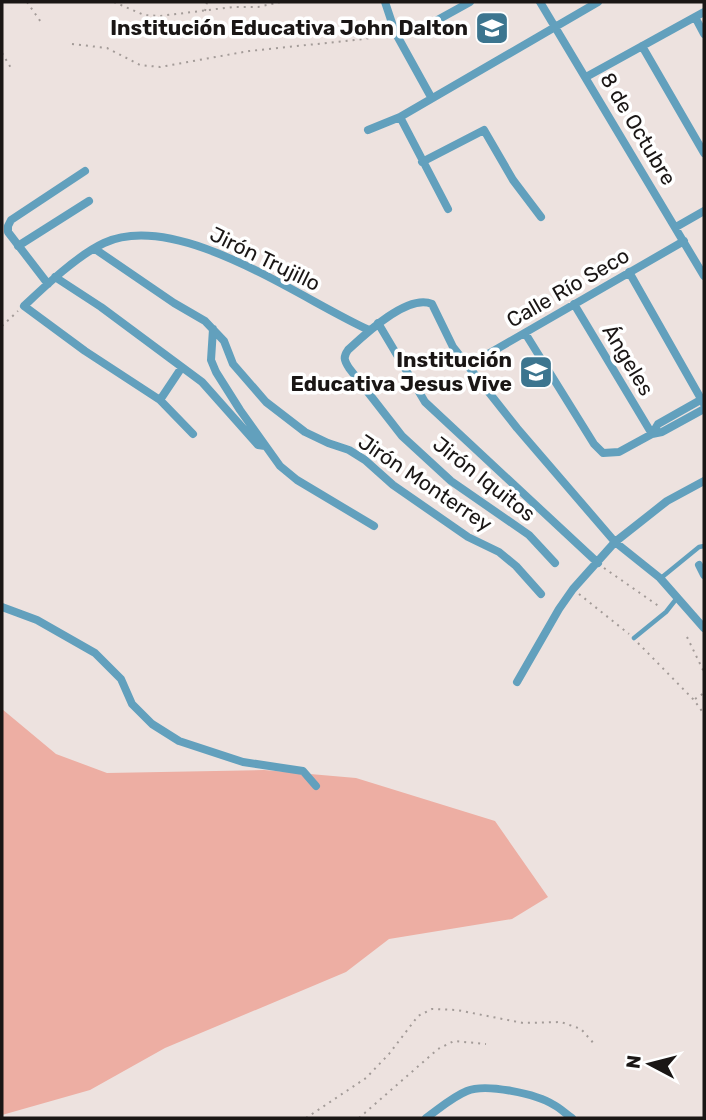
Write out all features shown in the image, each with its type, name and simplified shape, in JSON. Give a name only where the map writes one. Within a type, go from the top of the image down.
[{"type":"street","points":[[386,2],[395,32],[431,97]]},
{"type":"street","points":[[423,28],[470,2]]},
{"type":"street","name":"8 de Octubre","points":[[540,2],[704,276]]},
{"type":"street","points":[[368,130],[400,117],[598,2]]},
{"type":"street","points":[[586,77],[704,12]]},
{"type":"street","points":[[695,18],[704,34]]},
{"type":"street","points":[[642,47],[704,153]]},
{"type":"street","points":[[400,117],[448,209]]},
{"type":"street","points":[[422,162],[484,130],[513,180],[541,218]]},
{"type":"street","points":[[85,171],[11,220],[8,232],[51,280],[101,307],[202,382],[258,445],[265,446]]},
{"type":"street","points":[[18,246],[89,201]]},
{"type":"street","points":[[676,228],[704,211]]},
{"type":"street","name":"Jirón Trujillo","points":[[24,306],[51,280],[104,243],[132,237],[169,237],[192,243],[240,263],[369,330]]},
{"type":"street","name":"Calle Río Seco","points":[[469,365],[684,241]]},
{"type":"street","name":"Jirón Monterrey","points":[[95,249],[205,321],[224,341],[233,364],[266,402],[306,432],[349,450],[365,460],[393,485],[468,537],[499,552],[516,565],[541,594]]},
{"type":"street","points":[[525,333],[599,450],[610,454],[619,452],[652,435],[658,424],[704,403],[629,272]]},
{"type":"street","points":[[369,330],[387,316],[428,302],[435,309],[453,347],[517,428],[615,542],[660,578],[704,628]]},
{"type":"street","name":"Ángeles","points":[[574,304],[652,435]]},
{"type":"street","points":[[24,306],[85,351],[160,400],[193,434]]},
{"type":"street","points":[[378,323],[425,402],[598,563]]},
{"type":"street","points":[[213,329],[211,360],[216,372],[280,466],[298,480],[374,526]]},
{"type":"street","name":"Jirón Iquitos","points":[[369,330],[344,356],[344,361],[402,436],[451,481],[529,535],[555,563]]},
{"type":"street","points":[[160,400],[182,367]]},
{"type":"street","points":[[517,682],[573,589],[615,542],[667,501],[704,481]]},
{"type":"street","points":[[699,565],[704,575]]},
{"type":"street","points":[[2,607],[37,620],[95,653],[121,679],[132,704],[152,724],[179,741],[243,762],[303,771],[316,786]]},
{"type":"street","points":[[426,1118],[461,1094],[479,1088],[493,1088],[541,1099],[572,1118]]},
{"type":"lane","points":[[660,578],[699,547],[704,546]]},
{"type":"lane","points":[[634,638],[666,612],[678,597]]},
{"type":"path","points":[[27,2],[43,25]]},
{"type":"path","points":[[114,2],[144,15],[160,16],[205,12],[233,6],[258,7],[281,2]]},
{"type":"path","points":[[205,12],[207,2]]},
{"type":"path","points":[[72,44],[107,48],[140,65],[160,67],[249,51],[365,39],[395,32]]},
{"type":"path","points":[[2,53],[11,68]]},
{"type":"path","points":[[2,326],[24,306]]},
{"type":"path","points":[[598,563],[666,612]]},
{"type":"path","points":[[573,589],[634,638],[694,700],[704,714]]},
{"type":"path","points":[[687,638],[704,672]]},
{"type":"path","points":[[694,700],[704,693]]},
{"type":"path","points":[[306,1118],[366,1078],[390,1054],[418,1016],[432,1009],[457,1010],[523,1023],[561,1022],[581,1030],[596,1046]]},
{"type":"path","points":[[359,1118],[438,1049],[454,1041],[486,1044]]},
{"type":"shaded area","points":[[2,709],[56,754],[107,773],[264,770],[356,778],[495,821],[548,897],[512,919],[389,939],[346,972],[165,1048],[90,1090],[2,1115]]},
{"type":"place","name":"Institución Educativa John Dalton","points":[[492,28]]},
{"type":"place","name":"Institución Educativa Jesus Vive","points":[[536,372]]}]
